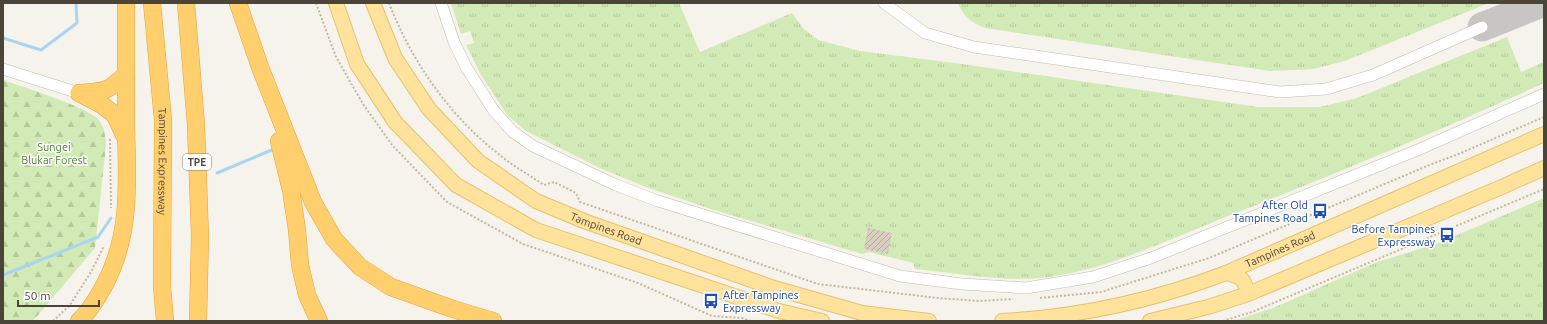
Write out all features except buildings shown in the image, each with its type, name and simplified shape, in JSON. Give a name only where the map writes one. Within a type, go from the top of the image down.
[{"type":"highway","points":[[79,321],[98,296],[113,269],[120,250],[124,227],[127,186],[126,3]]},
{"type":"highway","name":"Tampines Expressway","points":[[152,3],[163,120],[162,286],[165,321]]},
{"type":"highway","name":"TPE","points":[[186,3],[196,125],[200,236],[198,321]]},
{"type":"highway","points":[[238,3],[260,67],[313,202],[334,239],[360,266],[391,287],[453,309],[493,321]]},
{"type":"highway","points":[[260,67],[292,190],[301,273],[307,296],[319,321]]},
{"type":"highway","points":[[79,93],[100,92],[114,86],[126,74]]},
{"type":"highway","points":[[79,93],[102,105],[115,115],[126,140]]},
{"type":"highway","points":[[156,321],[162,286]]},
{"type":"main road","points":[[336,3],[357,64],[395,122],[456,185],[536,230],[779,311],[822,321]]},
{"type":"main road","name":"Tampines Road","points":[[373,3],[395,58],[429,109],[478,160],[536,201],[584,221],[774,288],[862,313],[929,321]]},
{"type":"main road","name":"Tampines Road","points":[[1002,321],[1067,314],[1110,306],[1167,293],[1226,273],[1544,134]]},
{"type":"main road","points":[[1150,321],[1208,308],[1248,294],[1544,168]]},
{"type":"main road","points":[[1226,273],[1239,276],[1245,282],[1248,294]]},
{"type":"street","points":[[441,3],[454,42],[470,73],[494,111],[513,132],[533,146],[616,185],[658,201],[900,276],[962,284],[1026,288],[1093,278],[1151,258],[1420,149],[1544,94]]},
{"type":"street","points":[[884,3],[925,33],[974,47],[1280,92],[1326,89],[1373,76],[1482,27]]},
{"type":"street","points":[[3,69],[79,93]]},
{"type":"path","points":[[389,3],[399,29],[431,82],[461,121],[497,153],[544,185],[554,182],[576,194],[580,202],[818,284],[938,298],[979,301],[1017,299]]},
{"type":"path","points":[[1039,298],[1102,292],[1209,258],[1544,117]]},
{"type":"path","points":[[110,134],[111,208],[115,212]]},
{"type":"path","points":[[1223,321],[1252,312],[1544,189]]},
{"type":"path","points":[[53,321],[70,305],[74,299],[91,272],[106,240]]},
{"type":"green space","points":[[451,3],[679,3],[700,52],[792,13],[804,29],[818,40],[860,51],[962,64],[1258,107],[1320,107],[1357,98],[1507,37],[1521,72],[1544,62],[1544,83],[1385,153],[1138,253],[1093,268],[1049,277],[1033,279],[1000,278],[915,269],[913,263],[869,252],[862,254],[714,210],[646,187],[602,169],[526,131],[508,116],[481,75],[466,45],[474,43],[470,31],[461,34]]},
{"type":"green space","points":[[958,3],[1489,3],[1345,61],[1313,69],[1270,71],[985,28],[968,19]]},
{"type":"green space","name":"Sungei Blukar Forest","points":[[3,80],[69,103],[92,114],[102,125],[106,145],[95,248],[33,321],[3,321]]},
{"type":"green space","points":[[1544,198],[1544,321],[1233,321],[1273,308],[1377,262],[1436,244]]},
{"type":"waterway","points":[[3,38],[41,50],[77,23],[76,3]]},
{"type":"waterway","points":[[217,173],[274,149]]},
{"type":"waterway","points":[[3,275],[98,237],[111,218]]},
{"type":"taxiway","points":[[1482,27],[1542,3]]},
{"type":"place","name":"After Old Tampines Road","points":[[1320,211]]},
{"type":"place","name":"Before Tampines Expressway","points":[[1447,235]]},
{"type":"place","name":"After Tampines Expressway","points":[[711,301]]}]
